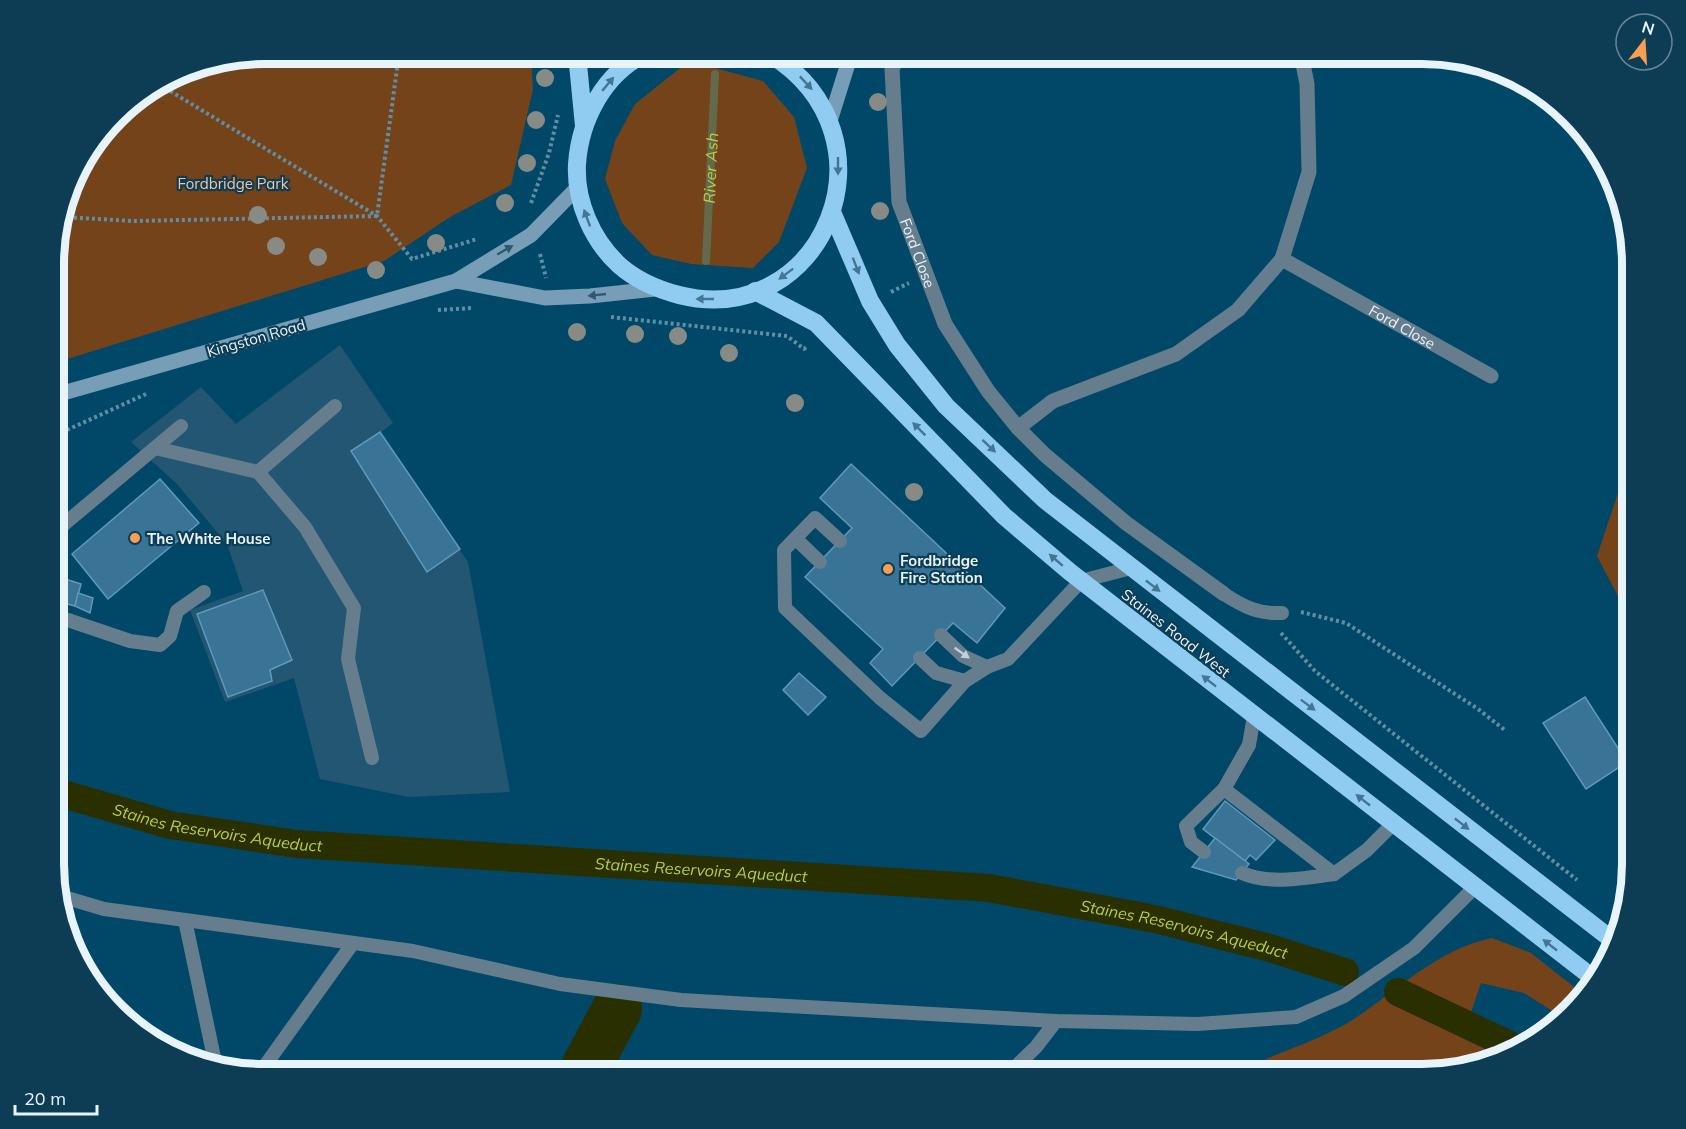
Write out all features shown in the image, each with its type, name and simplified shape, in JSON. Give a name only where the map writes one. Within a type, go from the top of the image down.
[{"type":"highway","points":[[578,65],[584,126]]},
{"type":"highway","points":[[630,65],[614,76],[602,90],[584,126],[578,147],[578,187],[591,230],[611,258],[628,274],[655,289],[698,300],[728,298],[755,291],[780,279],[799,264],[819,239],[832,212],[838,185],[838,151],[830,121],[814,92],[788,65]]},
{"type":"highway","name":"Staines Road West","points":[[832,212],[870,301],[897,345],[946,406],[1046,500],[1608,937]]},
{"type":"highway","name":"Staines Road West","points":[[755,291],[816,323],[1004,516],[1081,582],[1589,975]]},
{"type":"main road","points":[[830,121],[848,64]]},
{"type":"main road","name":"Kingston Road","points":[[64,393],[456,281],[531,235],[578,187]]},
{"type":"main road","name":"Kingston Road","points":[[456,281],[545,297],[590,296],[655,289]]},
{"type":"street","name":"Ford Close","points":[[894,64],[892,69],[899,202],[945,324],[988,391],[1018,429],[1045,455],[1126,523],[1224,594]]},
{"type":"street","points":[[1018,429],[1053,401],[1176,354],[1238,310],[1282,259],[1309,172],[1307,84],[1303,64]]},
{"type":"street","name":"Ford Close","points":[[1282,259],[1491,376]]},
{"type":"lane","points":[[258,472],[335,406]]},
{"type":"lane","points":[[64,524],[181,426]]},
{"type":"lane","points":[[155,448],[258,472],[304,526],[354,608],[348,659],[372,758]]},
{"type":"lane","points":[[840,541],[815,518],[784,550],[785,608],[880,698],[921,731],[965,681],[987,666],[1008,659],[1081,582],[1131,568]]},
{"type":"lane","points":[[796,539],[820,562]]},
{"type":"lane","points":[[64,619],[130,641],[160,645],[170,636],[177,611],[204,592]]},
{"type":"lane","points":[[1224,594],[1246,609],[1263,614],[1282,613]]},
{"type":"lane","points":[[941,635],[963,656],[987,666]]},
{"type":"lane","points":[[920,657],[936,673],[965,681]]},
{"type":"lane","points":[[1204,852],[1191,842],[1186,826],[1224,789],[1249,745],[1254,716]]},
{"type":"lane","points":[[1224,789],[1334,874]]},
{"type":"lane","points":[[1242,873],[1252,877],[1299,879],[1334,874],[1366,850],[1393,824]]},
{"type":"lane","points":[[67,898],[104,909],[413,951],[560,984],[681,1000],[1056,1021],[1198,1024],[1296,1017],[1344,996],[1414,948],[1475,887]]},
{"type":"lane","points":[[185,920],[214,1058]]},
{"type":"lane","points":[[266,1064],[353,943]]},
{"type":"lane","points":[[1018,1064],[1036,1047],[1056,1021]]},
{"type":"path","points":[[377,216],[398,65]]},
{"type":"path","points":[[167,89],[377,216],[412,259],[486,235]]},
{"type":"path","points":[[526,209],[532,202],[549,153],[558,109]]},
{"type":"path","points":[[70,217],[133,221],[377,216]]},
{"type":"path","points":[[469,249],[477,239]]},
{"type":"path","points":[[539,250],[546,277]]},
{"type":"path","points":[[426,311],[483,308]]},
{"type":"path","points":[[601,316],[787,336],[804,349]]},
{"type":"path","points":[[64,431],[132,399],[155,392]]},
{"type":"path","points":[[1282,613],[1297,610],[1346,623],[1478,708],[1506,731]]},
{"type":"path","points":[[1263,614],[1315,671],[1582,885]]},
{"type":"shaded area","points":[[340,345],[393,423],[380,433],[468,562],[510,792],[409,797],[320,779],[294,678],[225,702],[190,610],[243,591],[227,544],[177,484],[131,442],[201,387],[236,424]]},
{"type":"green space","name":"Fordbridge Park","points":[[251,65],[532,65],[533,89],[511,185],[450,217],[384,261],[64,360],[66,238],[71,213],[80,188],[98,153],[123,123],[164,91],[200,75],[225,68]]},
{"type":"green space","points":[[684,65],[702,65],[763,81],[794,117],[807,168],[779,242],[753,268],[691,264],[652,255],[622,223],[605,179],[615,141],[635,104]]},
{"type":"green space","points":[[1621,484],[1621,602],[1597,556]]},
{"type":"green space","points":[[1492,938],[1531,953],[1577,989],[1555,1013],[1524,993],[1481,983],[1463,1036],[1490,1052],[1473,1058],[1435,1064],[1264,1064],[1266,1059],[1346,1024],[1433,963],[1471,944]]},
{"type":"building","points":[[380,432],[460,549],[427,572],[351,451]]},
{"type":"building","name":"Fordbridge Fire Station","points":[[851,464],[1005,608],[977,643],[953,623],[892,686],[870,663],[883,649],[805,577],[852,528],[820,498]]},
{"type":"building","name":"The White House","points":[[160,479],[199,523],[108,599],[72,554]]},
{"type":"building","points":[[64,579],[81,584],[75,606],[64,603]]},
{"type":"building","points":[[263,590],[292,660],[270,670],[272,681],[228,697],[197,614]]},
{"type":"building","points":[[78,593],[93,598],[90,613],[75,606]]},
{"type":"building","points":[[799,673],[826,697],[808,715],[783,690]]},
{"type":"building","points":[[1585,697],[1621,753],[1621,766],[1586,789],[1543,723]]},
{"type":"building","points":[[1225,801],[1275,840],[1256,860],[1250,855],[1245,861],[1203,829]]},
{"type":"building","points":[[1215,838],[1249,864],[1236,880],[1192,867]]},
{"type":"waterway","name":"River Ash","points":[[706,261],[715,74]]},
{"type":"waterway","name":"Staines Reservoirs Aqueduct","points":[[64,794],[170,825],[297,844],[989,888],[1155,919],[1270,948],[1345,972]]},
{"type":"waterway","name":"Staines Reservoirs Aqueduct","points":[[1398,992],[1508,1044]]},
{"type":"waterway","name":"River Ash","points":[[588,1064],[617,1009]]},
{"type":"place","name":"The White House","points":[[135,538]]},
{"type":"place","name":"Fordbridge Fire Station","points":[[888,569]]}]
